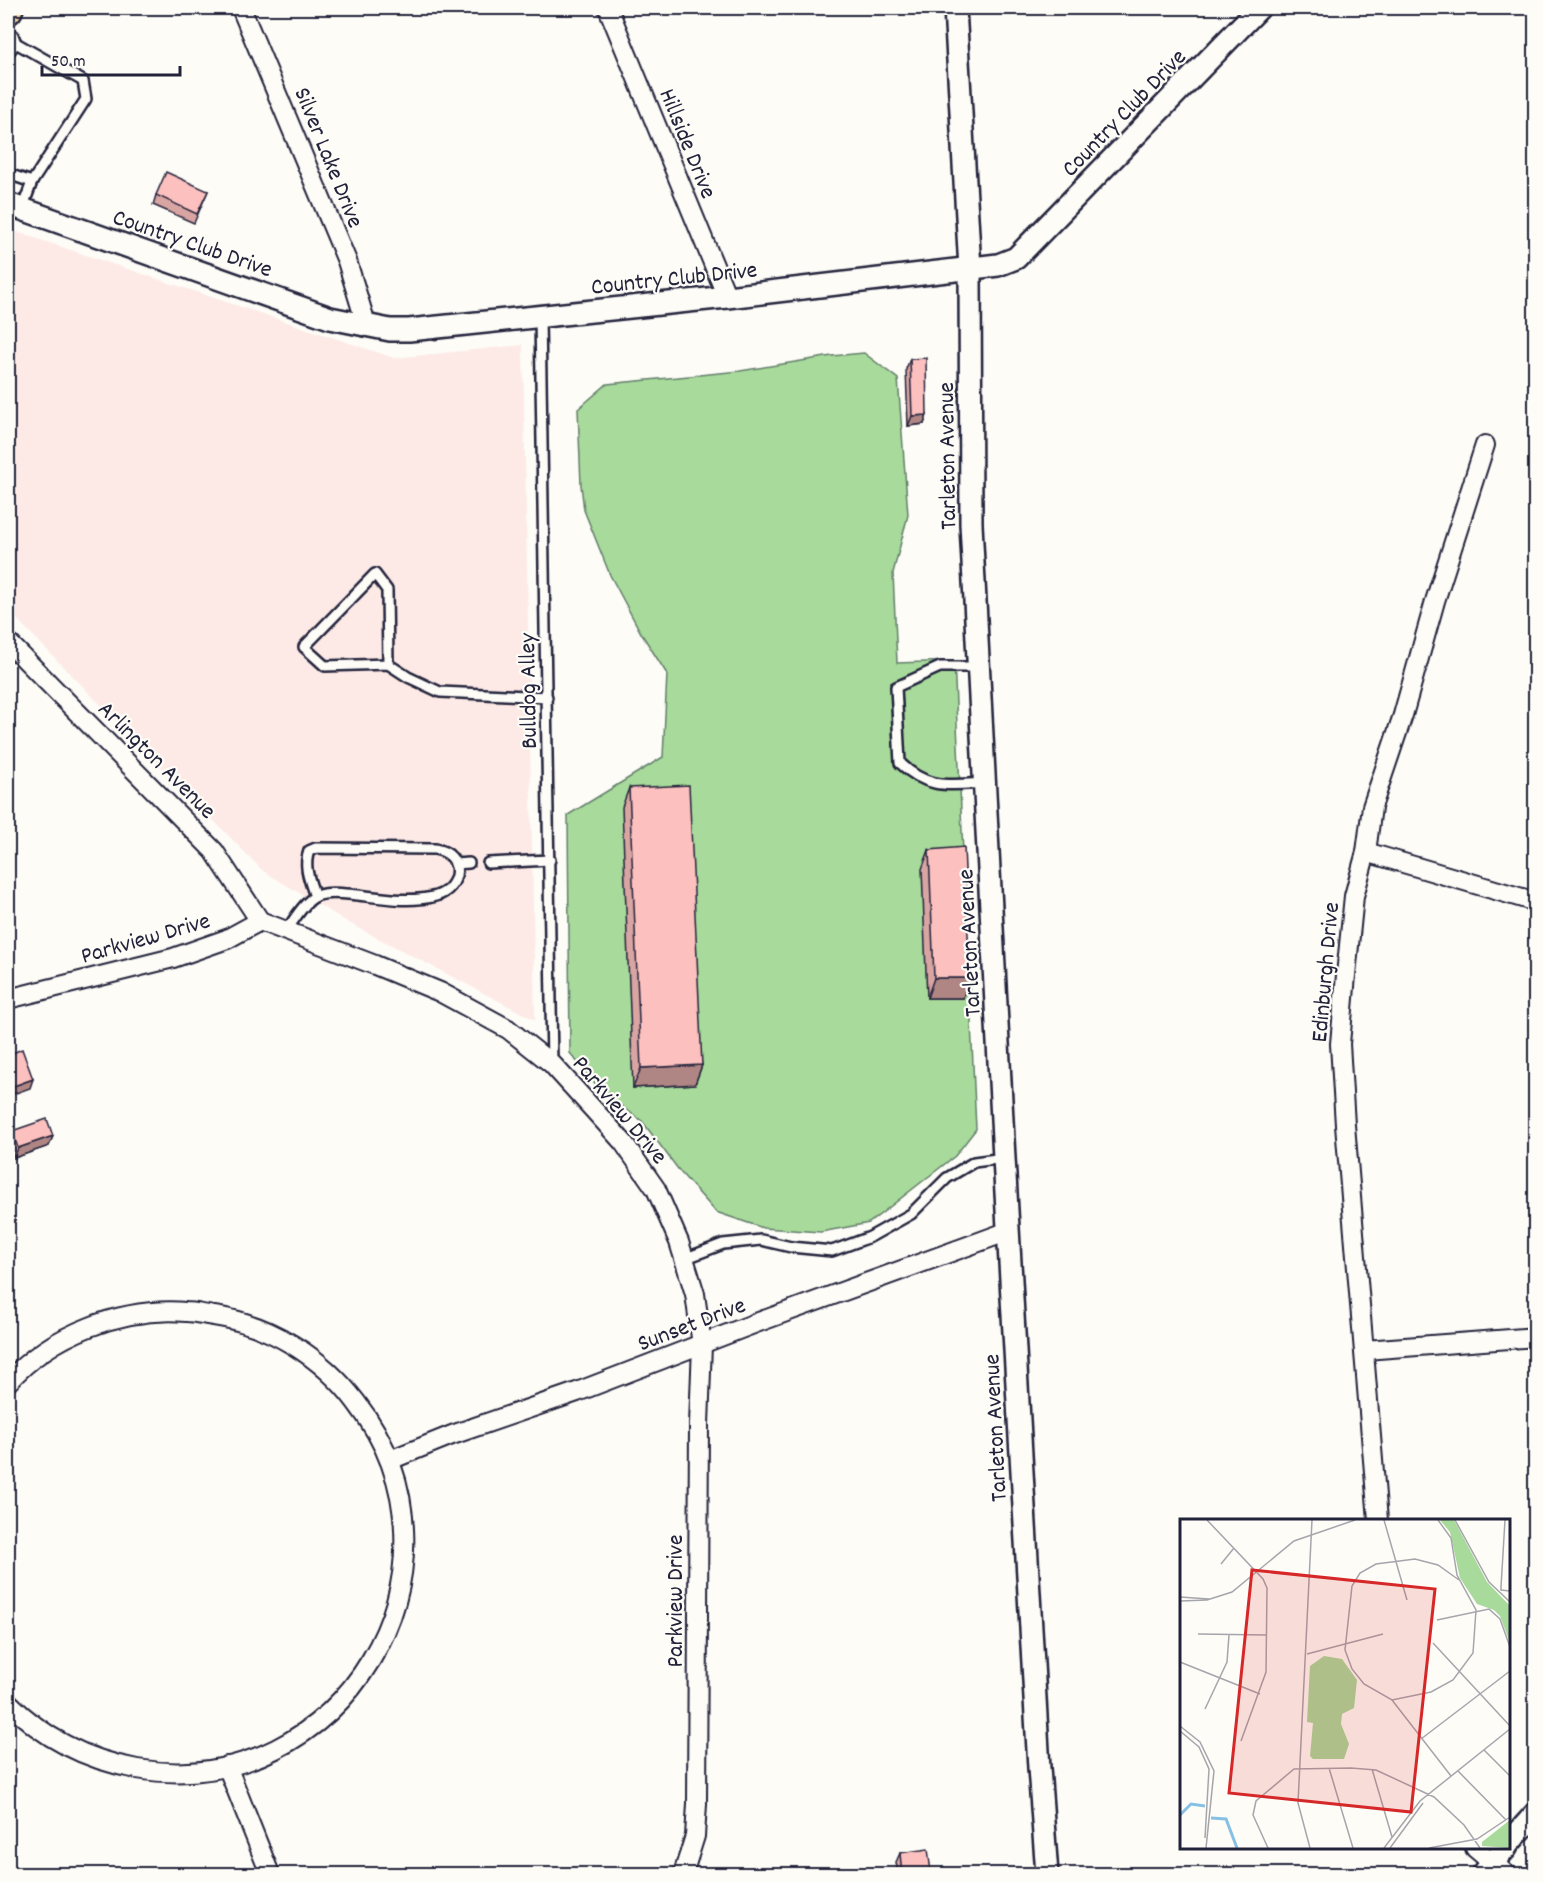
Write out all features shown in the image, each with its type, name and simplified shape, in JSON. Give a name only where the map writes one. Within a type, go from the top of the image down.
[{"type":"street","name":"Silver Lake Drive","points":[[242,8],[347,261],[367,327]]},
{"type":"street","name":"Hillside Drive","points":[[608,8],[727,297]]},
{"type":"street","name":"Tarleton Avenue","points":[[955,8],[970,269],[971,524],[1004,1158],[1047,1875]]},
{"type":"street","name":"Country Club Drive","points":[[15,207],[330,318],[390,330],[540,317],[998,265],[1016,258],[1259,8]]},
{"type":"street","name":"Edinburgh Drive","points":[[1378,1519],[1340,1044],[1354,896],[1366,852],[1372,807],[1403,715],[1435,602],[1485,445]]},
{"type":"street","name":"Arlington Avenue","points":[[8,642],[214,851],[260,921]]},
{"type":"street","points":[[1366,852],[1536,902]]},
{"type":"street","name":"Parkview Drive","points":[[8,999],[173,958],[227,939],[260,921],[440,992],[508,1029],[552,1064],[623,1142],[660,1200],[684,1259],[695,1294],[702,1345],[699,1436],[697,1804],[695,1836],[683,1875]]},
{"type":"street","name":"Sunset Drive","points":[[390,1460],[452,1435],[578,1392],[756,1323],[1009,1231]]},
{"type":"street","points":[[8,1382],[45,1351],[77,1332],[112,1320],[148,1313],[186,1312],[230,1318],[272,1333],[310,1356],[343,1385],[370,1420],[390,1460],[401,1498],[405,1537],[402,1576],[393,1614],[378,1650],[357,1683],[322,1717],[299,1735],[264,1754],[227,1766],[181,1772],[153,1771],[117,1765],[82,1754],[49,1737],[8,1702]]},
{"type":"street","points":[[1365,1350],[1536,1337]]},
{"type":"street","points":[[227,1766],[270,1875]]},
{"type":"street","points":[[1510,1847],[1536,1813]]},
{"type":"street","points":[[1477,1849],[1499,1861],[1508,1849]]},
{"type":"lane","points":[[8,32],[13,35],[16,43],[83,81],[86,99],[15,207]]},
{"type":"lane","points":[[8,53],[16,43]]},
{"type":"lane","points":[[8,174],[32,182]]},
{"type":"lane","name":"Bulldog Alley","points":[[540,317],[552,1064]]},
{"type":"lane","points":[[388,664],[387,590],[375,574],[304,647],[325,666],[388,664],[408,677],[440,692],[546,697]]},
{"type":"lane","points":[[979,667],[940,667],[896,687],[899,752],[900,763],[912,774],[941,785],[985,783]]},
{"type":"lane","points":[[286,931],[306,905],[315,897],[325,894],[411,900],[438,895],[448,889],[454,880],[457,871],[454,858],[446,851],[435,849],[316,848],[309,851],[306,858],[306,871],[315,897]]},
{"type":"lane","points":[[488,863],[550,860]]},
{"type":"lane","points":[[455,864],[469,863]]},
{"type":"lane","points":[[684,1259],[723,1244],[761,1240],[832,1251],[870,1237],[911,1215],[947,1178],[974,1162],[1004,1158]]},
{"type":"shaded area","points":[[8,229],[394,358],[523,345],[535,1020],[349,923],[263,871],[8,610]]},
{"type":"green space","points":[[864,353],[898,379],[908,515],[893,573],[897,663],[954,661],[976,1129],[955,1156],[869,1223],[821,1232],[763,1228],[716,1212],[681,1173],[642,1121],[602,1092],[570,1053],[568,815],[663,757],[667,674],[641,633],[610,575],[584,510],[578,409],[607,384],[740,371]]},
{"type":"building","points":[[166,172],[208,191],[197,214],[156,195]]},
{"type":"building","points":[[926,358],[927,415],[912,416],[910,359]]},
{"type":"building","points":[[689,785],[702,1065],[641,1068],[629,788]]},
{"type":"building","points":[[964,847],[970,978],[934,978],[929,850]]},
{"type":"building","points":[[22,1049],[33,1079],[8,1088],[8,1055]]},
{"type":"building","points":[[47,1119],[53,1136],[18,1148],[12,1131]]},
{"type":"building","points":[[928,1849],[931,1872],[902,1875],[900,1853]]}]
